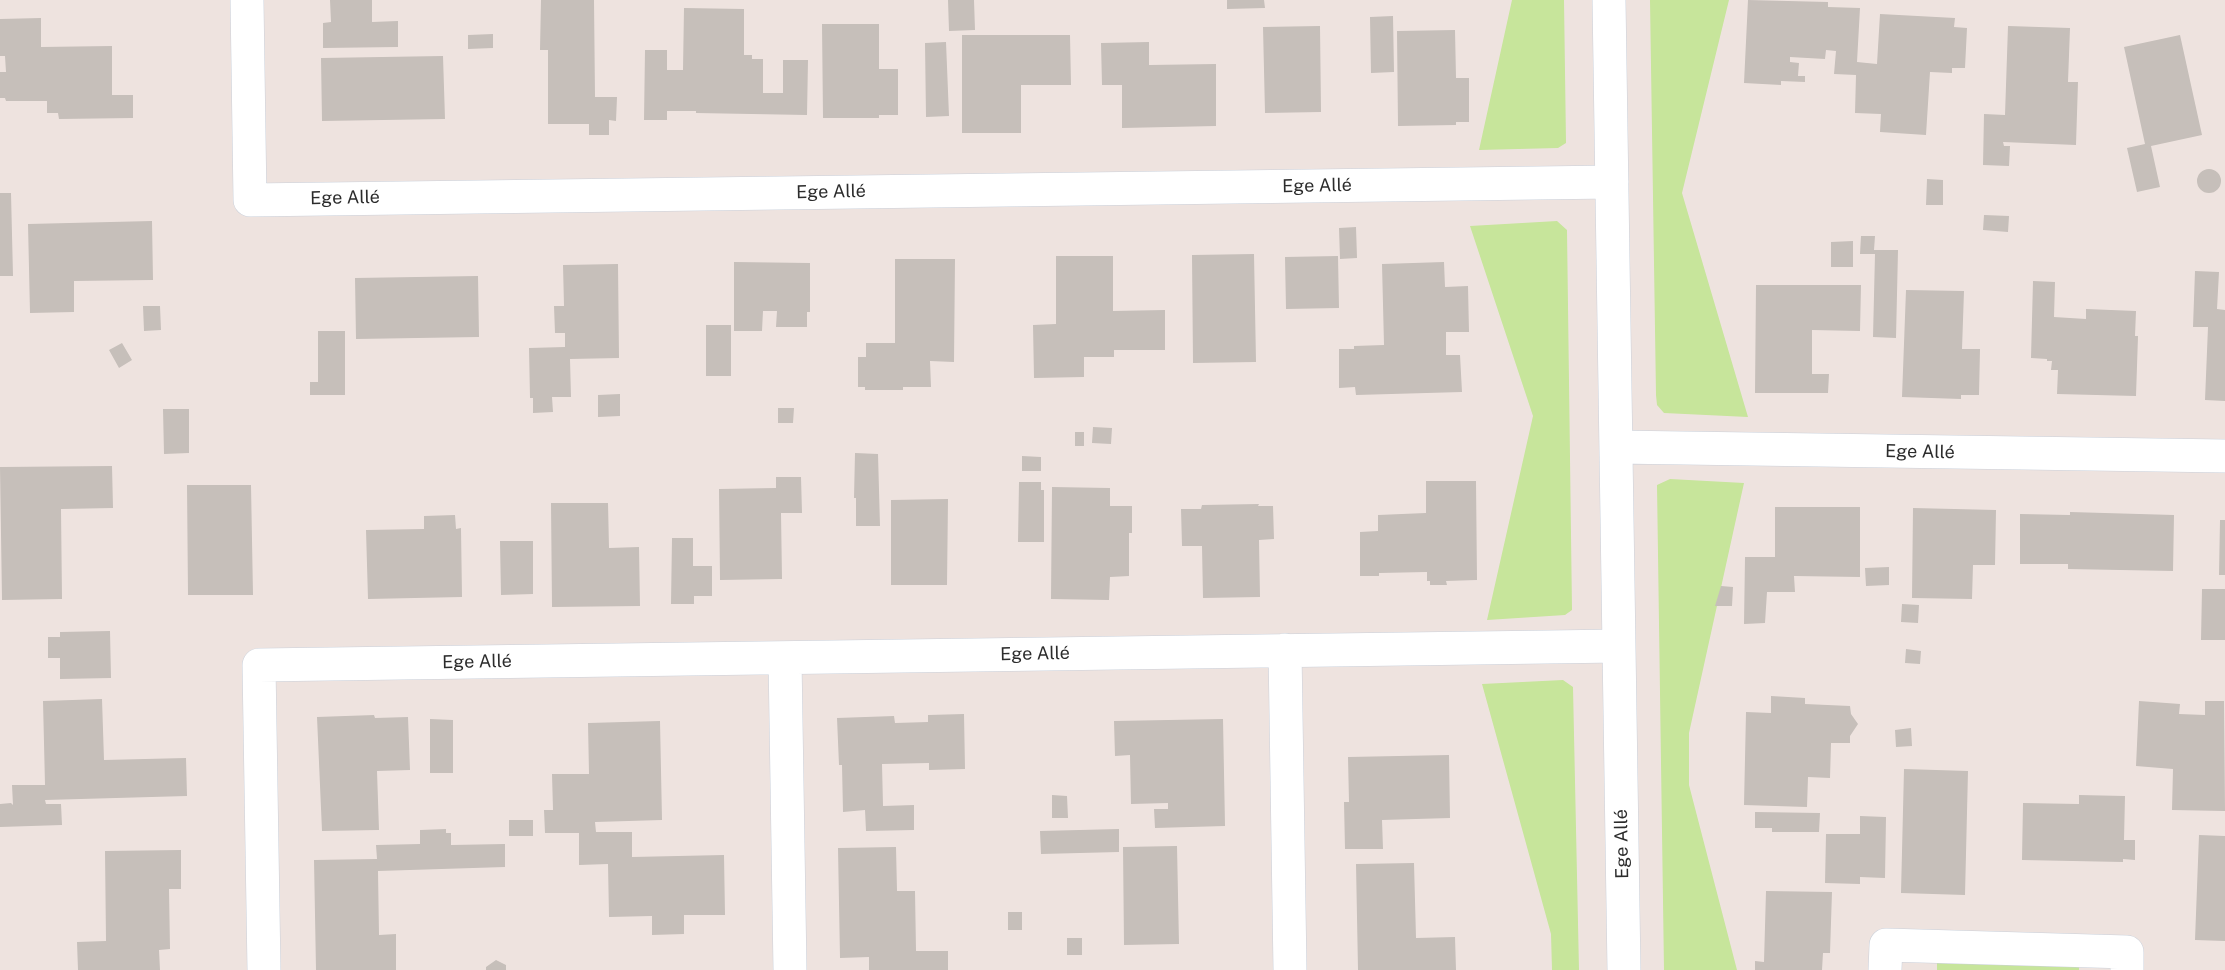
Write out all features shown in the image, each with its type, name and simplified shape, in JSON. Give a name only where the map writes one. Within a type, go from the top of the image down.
[{"type":"street","name":"Ege Allé","points":[[247,0],[250,200],[1612,182]]},
{"type":"street","name":"Ege Allé","points":[[1609,0],[1624,970]]},
{"type":"street","name":"Ege Allé","points":[[1616,447],[2225,456]]},
{"type":"street","name":"Ege Allé","points":[[264,970],[259,665],[1618,646]]},
{"type":"street","points":[[1285,650],[1290,970]]},
{"type":"street","points":[[785,658],[790,970]]},
{"type":"street","points":[[1885,970],[1886,945],[2127,952],[2127,970]]},
{"type":"green space","points":[[1512,0],[1564,0],[1566,143],[1558,148],[1479,150]]},
{"type":"green space","points":[[1650,0],[1729,0],[1682,193],[1748,417],[1664,413],[1657,405]]},
{"type":"green space","points":[[1557,221],[1567,230],[1572,610],[1565,615],[1487,620],[1533,416],[1470,226]]},
{"type":"green space","points":[[1670,479],[1744,483],[1689,733],[1689,785],[1737,970],[1664,970],[1657,485]]},
{"type":"green space","points":[[1563,680],[1573,687],[1579,970],[1552,970],[1551,934],[1482,684]]},
{"type":"green space","points":[[1937,962],[2079,967],[2079,970],[1937,970]]},
{"type":"building","points":[[330,0],[372,0],[372,22],[398,21],[398,47],[323,48],[323,23],[331,22]]},
{"type":"building","points":[[541,0],[594,0],[595,97],[617,97],[616,121],[609,120],[609,135],[589,135],[589,124],[548,124],[548,50],[540,50]]},
{"type":"building","points":[[948,0],[974,0],[975,30],[949,31]]},
{"type":"building","points":[[1227,0],[1264,0],[1265,8],[1227,9]]},
{"type":"building","points":[[1748,0],[1828,2],[1828,7],[1860,8],[1857,62],[1877,64],[1880,14],[1955,18],[1954,27],[1967,28],[1965,68],[1952,68],[1952,73],[1930,72],[1926,135],[1880,132],[1881,114],[1855,113],[1856,75],[1834,74],[1836,51],[1826,50],[1825,59],[1790,57],[1790,62],[1799,63],[1798,76],[1805,76],[1805,82],[1781,81],[1781,85],[1744,83]]},
{"type":"building","points":[[684,8],[744,9],[744,55],[752,55],[752,59],[763,59],[763,93],[783,93],[783,60],[808,60],[807,115],[667,111],[667,120],[644,120],[645,50],[667,50],[667,70],[683,70]]},
{"type":"building","points":[[1393,16],[1394,72],[1371,73],[1370,17]]},
{"type":"building","points":[[41,18],[41,47],[112,46],[112,95],[133,95],[133,118],[59,119],[58,113],[47,113],[47,101],[6,101],[5,98],[0,98],[0,72],[6,72],[5,56],[0,56],[0,19]]},
{"type":"building","points":[[822,24],[879,24],[879,69],[898,69],[898,115],[879,115],[879,118],[823,118]]},
{"type":"building","points":[[1320,26],[1321,112],[1265,113],[1263,27]]},
{"type":"building","points":[[2008,26],[2070,28],[2068,82],[2078,82],[2076,145],[2003,142],[2004,146],[2010,146],[2009,166],[1983,165],[1984,114],[2005,115]]},
{"type":"building","points":[[1455,30],[1456,78],[1469,78],[1469,122],[1456,122],[1456,125],[1398,126],[1397,31]]},
{"type":"building","points":[[493,34],[493,48],[468,49],[468,35]]},
{"type":"building","points":[[962,35],[1070,35],[1071,85],[1021,85],[1021,133],[962,133]]},
{"type":"building","points":[[2180,35],[2202,135],[2151,146],[2160,187],[2137,192],[2127,148],[2145,144],[2124,47]]},
{"type":"building","points":[[946,42],[949,116],[926,117],[925,43]]},
{"type":"building","points":[[1149,42],[1149,65],[1216,64],[1216,126],[1122,128],[1122,85],[1102,85],[1101,43]]},
{"type":"building","points":[[443,56],[445,119],[322,121],[321,58]]},
{"type":"building","points":[[2209,169],[2218,172],[2221,181],[2218,190],[2209,193],[2200,190],[2197,181],[2200,172]]},
{"type":"building","points":[[1927,179],[1943,180],[1943,205],[1926,205]]},
{"type":"building","points":[[0,193],[11,193],[13,276],[0,276]]},
{"type":"building","points":[[1984,215],[2009,216],[2008,232],[1983,230]]},
{"type":"building","points":[[152,221],[153,280],[74,281],[74,312],[30,313],[28,224]]},
{"type":"building","points":[[1356,227],[1357,258],[1340,259],[1339,228]]},
{"type":"building","points":[[1861,236],[1875,236],[1874,250],[1898,250],[1896,338],[1873,337],[1875,254],[1860,254]]},
{"type":"building","points":[[1853,241],[1853,267],[1831,267],[1831,242]]},
{"type":"building","points":[[1254,254],[1256,362],[1193,363],[1192,255]]},
{"type":"building","points":[[1056,256],[1113,256],[1113,311],[1165,310],[1165,350],[1114,350],[1114,357],[1084,357],[1084,377],[1034,378],[1033,325],[1056,324]]},
{"type":"building","points":[[1338,256],[1339,308],[1286,309],[1285,257]]},
{"type":"building","points":[[895,259],[955,259],[954,362],[930,361],[931,387],[865,390],[865,387],[858,387],[858,357],[866,357],[866,343],[895,343]]},
{"type":"building","points":[[734,262],[810,263],[810,312],[807,312],[807,327],[776,327],[777,311],[763,311],[762,331],[734,331]]},
{"type":"building","points":[[1444,262],[1445,287],[1468,286],[1469,332],[1446,332],[1446,355],[1460,355],[1462,392],[1356,395],[1355,387],[1339,388],[1339,349],[1384,345],[1382,264]]},
{"type":"building","points":[[618,264],[619,358],[570,359],[571,397],[552,397],[553,412],[533,413],[533,398],[530,398],[529,348],[565,347],[565,333],[555,333],[554,306],[564,306],[563,265]]},
{"type":"building","points":[[2195,271],[2219,272],[2217,309],[2225,310],[2225,401],[2205,400],[2208,327],[2193,327]]},
{"type":"building","points":[[478,276],[479,337],[356,339],[355,278]]},
{"type":"building","points":[[2033,281],[2055,282],[2054,317],[2086,319],[2086,309],[2136,311],[2135,336],[2138,336],[2136,396],[2057,394],[2058,370],[2051,370],[2052,361],[2031,358]]},
{"type":"building","points":[[1756,285],[1861,285],[1860,331],[1812,330],[1812,374],[1829,374],[1828,393],[1755,393]]},
{"type":"building","points":[[1906,290],[1964,291],[1962,349],[1980,349],[1979,395],[1961,395],[1961,399],[1902,397]]},
{"type":"building","points":[[143,306],[160,306],[161,330],[144,331]]},
{"type":"building","points":[[706,325],[731,325],[731,376],[706,376]]},
{"type":"building","points":[[318,331],[345,331],[345,395],[310,395],[310,382],[318,382]]},
{"type":"building","points":[[122,343],[132,360],[119,368],[109,350]]},
{"type":"building","points":[[620,394],[620,416],[598,417],[598,395]]},
{"type":"building","points":[[778,408],[794,408],[793,423],[778,423]]},
{"type":"building","points":[[163,409],[189,409],[189,453],[164,454]]},
{"type":"building","points":[[1093,427],[1112,428],[1111,444],[1092,443]]},
{"type":"building","points":[[1075,432],[1084,432],[1084,446],[1075,446]]},
{"type":"building","points":[[855,453],[878,454],[880,526],[856,526]]},
{"type":"building","points":[[1022,456],[1041,457],[1041,471],[1022,471]]},
{"type":"building","points":[[112,466],[113,508],[61,509],[62,599],[2,600],[0,467]]},
{"type":"building","points":[[776,477],[801,477],[802,513],[781,513],[782,579],[720,580],[719,489],[776,488]]},
{"type":"building","points":[[1426,481],[1476,481],[1477,580],[1446,581],[1447,585],[1430,585],[1430,581],[1427,581],[1427,572],[1379,573],[1379,576],[1360,576],[1360,532],[1378,531],[1378,515],[1426,513]]},
{"type":"building","points":[[1019,482],[1041,482],[1041,490],[1044,490],[1044,542],[1018,542]]},
{"type":"building","points":[[187,485],[251,485],[253,595],[188,595]]},
{"type":"building","points":[[1052,487],[1110,488],[1110,506],[1132,506],[1132,533],[1129,533],[1129,576],[1110,577],[1109,600],[1051,599]]},
{"type":"building","points":[[948,499],[947,585],[891,585],[891,500]]},
{"type":"building","points":[[551,503],[608,503],[609,548],[639,547],[640,606],[552,607]]},
{"type":"building","points":[[1259,504],[1258,506],[1273,506],[1274,539],[1259,540],[1260,597],[1203,598],[1202,546],[1182,546],[1181,509],[1201,509],[1202,505]]},
{"type":"building","points":[[1775,507],[1860,507],[1860,577],[1794,576],[1795,592],[1767,592],[1765,623],[1744,624],[1745,557],[1775,557]]},
{"type":"building","points":[[1913,508],[1996,510],[1995,565],[1973,565],[1972,599],[1912,598]]},
{"type":"building","points":[[2070,512],[2174,515],[2173,571],[2068,569],[2068,564],[2020,564],[2020,514],[2070,515]]},
{"type":"building","points":[[455,515],[456,529],[461,528],[462,597],[368,599],[366,530],[424,529],[424,516]]},
{"type":"building","points":[[2220,520],[2225,520],[2225,575],[2219,575]]},
{"type":"building","points":[[672,538],[693,538],[693,566],[712,566],[712,596],[694,596],[694,604],[671,604]]},
{"type":"building","points":[[500,541],[533,541],[533,594],[501,595]]},
{"type":"building","points":[[1889,567],[1889,585],[1866,586],[1865,568]]},
{"type":"building","points":[[1721,586],[1733,587],[1732,606],[1715,606]]},
{"type":"building","points":[[2202,589],[2225,589],[2225,640],[2201,640]]},
{"type":"building","points":[[1902,604],[1919,605],[1918,623],[1901,622]]},
{"type":"building","points":[[110,631],[111,678],[60,679],[60,658],[48,658],[48,637],[60,637],[60,632]]},
{"type":"building","points":[[1906,649],[1921,651],[1920,664],[1905,663]]},
{"type":"building","points":[[1771,696],[1805,698],[1805,704],[1850,706],[1851,714],[1858,724],[1850,736],[1850,743],[1831,743],[1830,778],[1808,777],[1807,807],[1744,805],[1746,712],[1771,713]]},
{"type":"building","points":[[102,699],[104,760],[186,758],[187,796],[45,800],[46,804],[61,804],[62,825],[0,827],[0,804],[11,803],[13,805],[12,785],[45,785],[43,701]]},
{"type":"building","points":[[2139,701],[2180,704],[2179,714],[2205,715],[2205,701],[2224,701],[2225,811],[2172,810],[2173,769],[2136,766]]},
{"type":"building","points":[[964,714],[965,769],[929,770],[929,763],[882,764],[883,806],[914,805],[914,830],[866,831],[865,810],[843,812],[842,765],[839,765],[837,718],[894,716],[895,723],[928,722],[928,715]]},
{"type":"building","points":[[374,715],[375,718],[408,717],[410,770],[377,771],[379,830],[322,831],[317,717]]},
{"type":"building","points":[[430,719],[453,720],[453,773],[430,773]]},
{"type":"building","points":[[1223,719],[1225,826],[1155,828],[1154,809],[1168,809],[1168,803],[1131,804],[1130,755],[1115,756],[1114,721]]},
{"type":"building","points":[[660,721],[662,820],[595,822],[596,832],[632,832],[632,857],[724,855],[725,915],[684,915],[684,934],[652,935],[652,916],[609,917],[608,864],[579,865],[579,833],[545,833],[544,810],[553,810],[552,774],[589,774],[588,723]]},
{"type":"building","points":[[1911,728],[1912,746],[1896,747],[1895,730]]},
{"type":"building","points":[[1449,755],[1450,818],[1382,820],[1383,849],[1345,849],[1344,802],[1349,802],[1348,757]]},
{"type":"building","points":[[1904,769],[1968,771],[1965,895],[1901,893]]},
{"type":"building","points":[[1052,795],[1067,796],[1068,818],[1052,818]]},
{"type":"building","points":[[2079,795],[2125,796],[2124,840],[2135,840],[2135,860],[2123,859],[2123,862],[2022,860],[2023,803],[2079,804]]},
{"type":"building","points":[[1755,812],[1820,813],[1819,832],[1772,832],[1772,828],[1755,828]]},
{"type":"building","points":[[1860,816],[1886,817],[1885,878],[1860,877],[1860,884],[1825,883],[1826,834],[1860,834]]},
{"type":"building","points":[[509,820],[533,820],[533,836],[509,836]]},
{"type":"building","points":[[446,829],[446,833],[451,833],[451,845],[505,844],[505,867],[378,871],[379,935],[396,934],[396,970],[316,970],[314,860],[377,859],[376,845],[420,844],[420,830]]},
{"type":"building","points":[[1119,829],[1119,852],[1041,854],[1040,831]]},
{"type":"building","points":[[2199,835],[2225,836],[2225,941],[2195,940]]},
{"type":"building","points":[[1177,846],[1179,944],[1124,945],[1123,847]]},
{"type":"building","points":[[896,847],[897,891],[915,891],[916,951],[948,951],[948,970],[869,970],[869,957],[840,958],[838,848]]},
{"type":"building","points":[[181,850],[181,889],[169,889],[170,949],[159,950],[160,970],[78,970],[77,942],[106,941],[105,851]]},
{"type":"building","points":[[1414,863],[1416,938],[1455,937],[1456,970],[1358,970],[1356,864]]},
{"type":"building","points":[[1766,891],[1832,892],[1830,953],[1823,953],[1822,970],[1755,970],[1755,961],[1764,962]]},
{"type":"building","points":[[1008,912],[1022,912],[1022,930],[1008,930]]},
{"type":"building","points":[[1067,938],[1082,938],[1082,955],[1067,955]]},
{"type":"building","points":[[496,960],[506,965],[506,970],[486,970],[486,967]]}]
